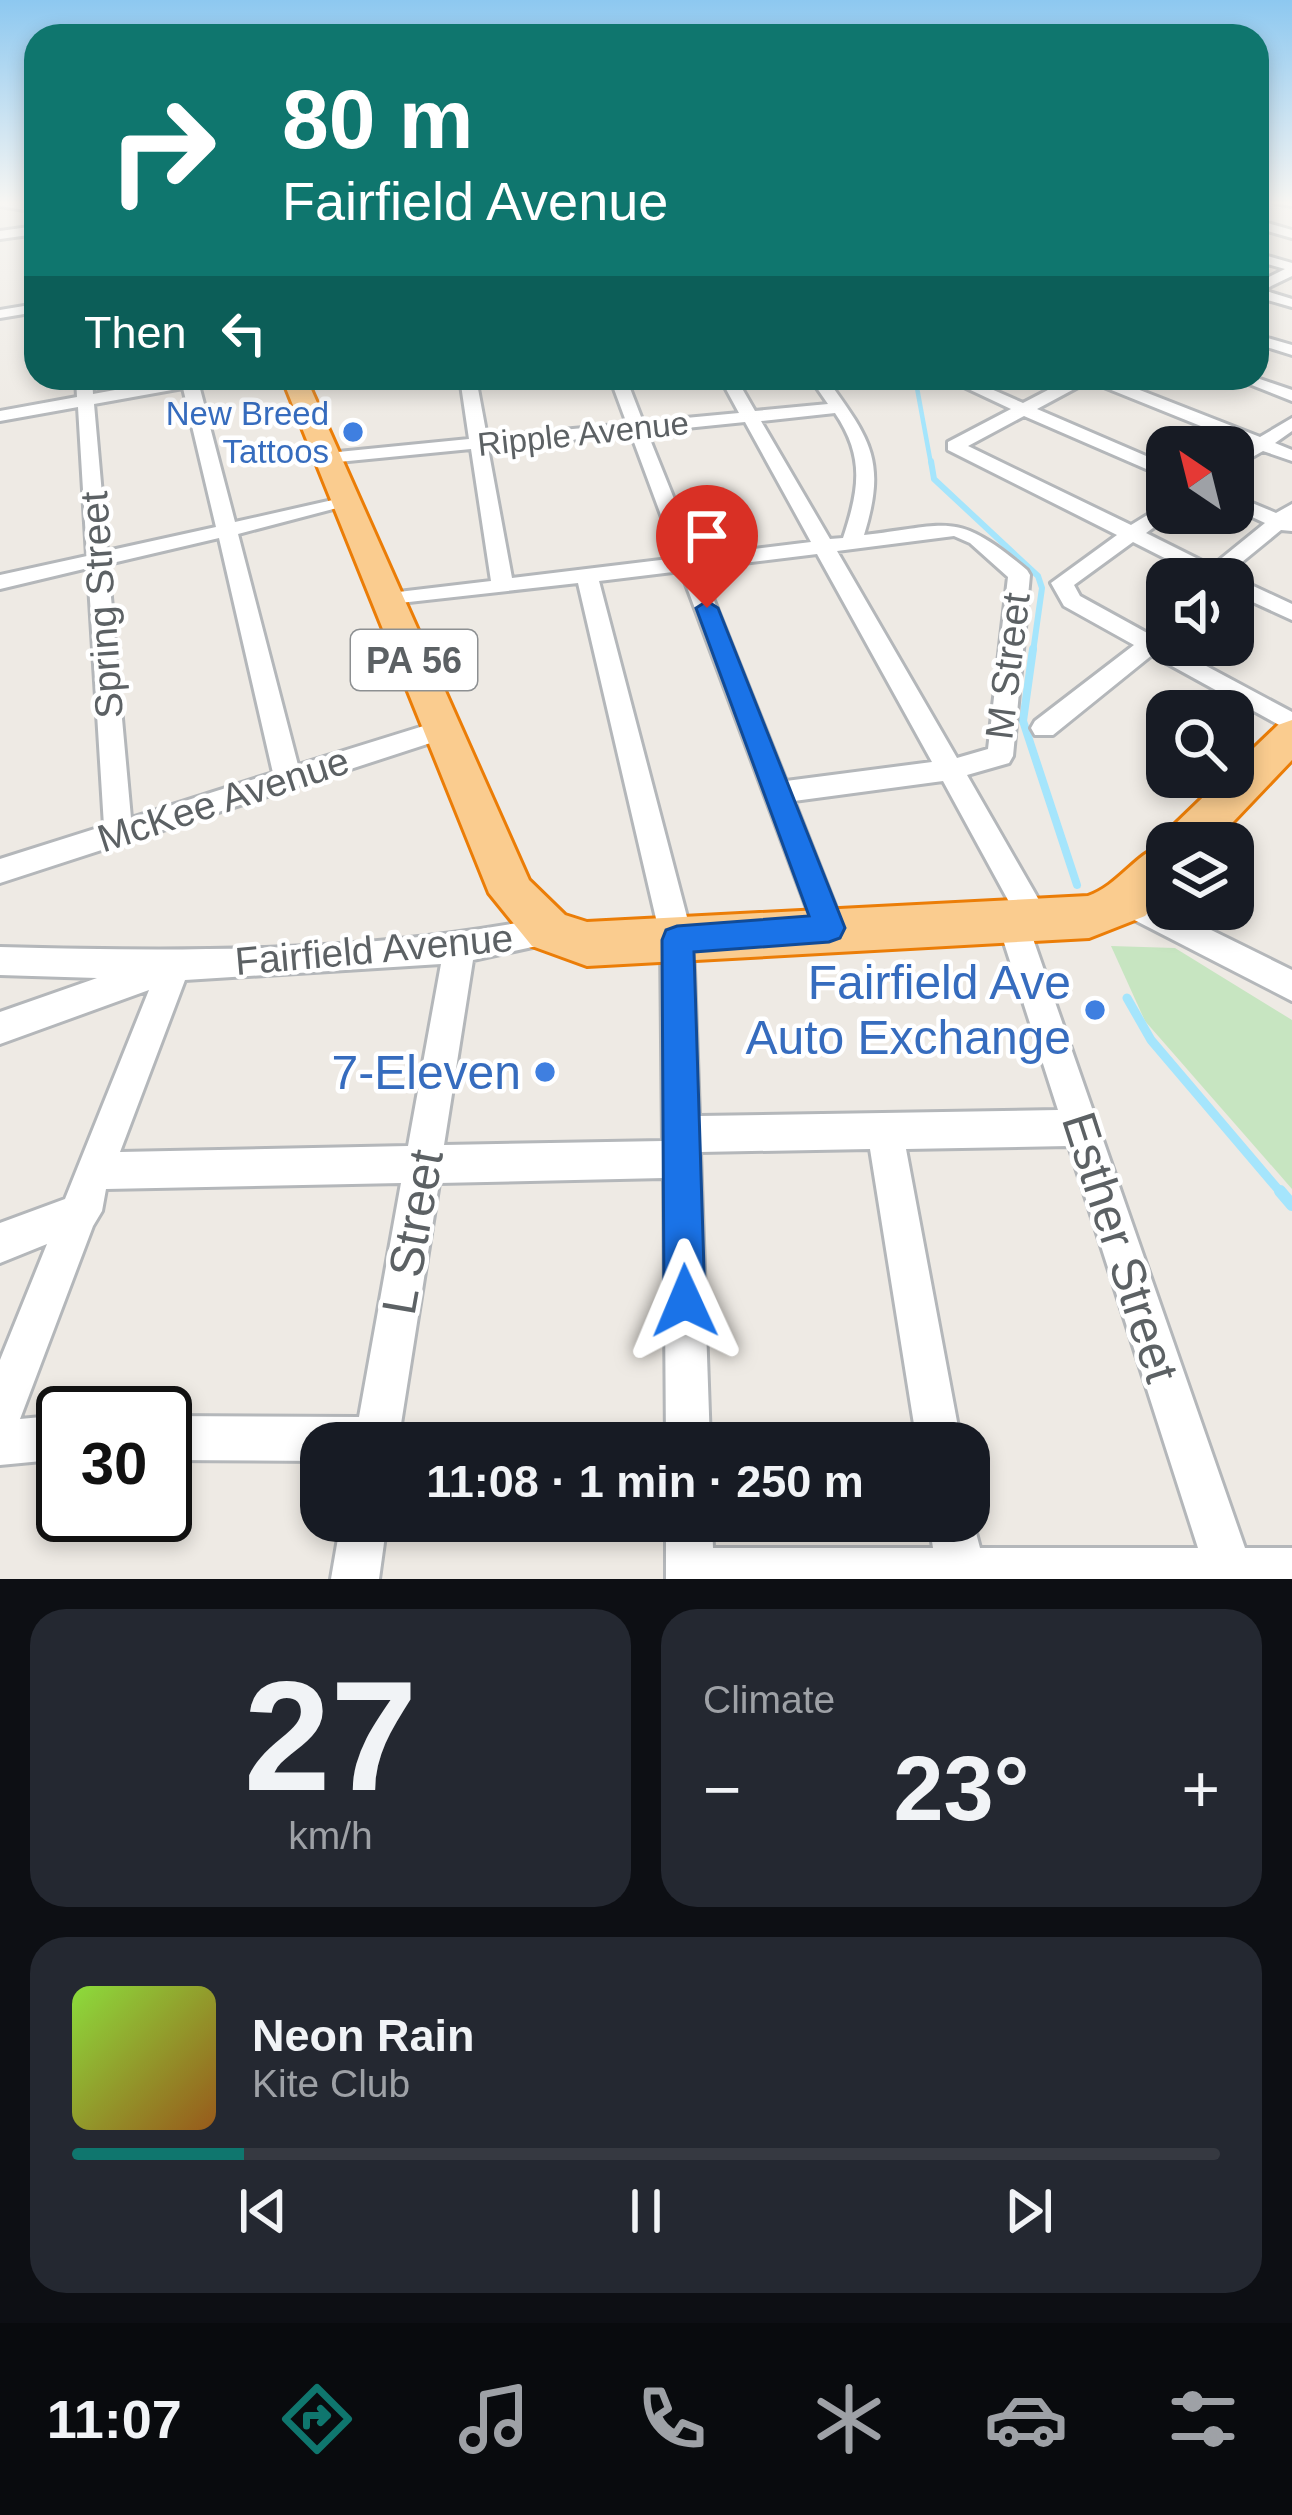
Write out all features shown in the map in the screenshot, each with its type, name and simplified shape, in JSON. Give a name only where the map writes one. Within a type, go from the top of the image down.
[{"type":"highway","name":"PA 56","points":[[299,390],[512,893],[549,931]]},
{"type":"highway","points":[[1207,822],[1292,735]]},
{"type":"highway","name":"Fairfield Avenue","points":[[549,931],[587,944],[829,928],[1025,923],[1089,917],[1128,902],[1146,884]]},
{"type":"street","points":[[0,416],[81,390]]},
{"type":"street","name":"Spring Street","points":[[84,390],[118,832]]},
{"type":"street","points":[[198,390],[288,778]]},
{"type":"street","points":[[471,390],[502,585]]},
{"type":"street","points":[[622,390],[829,928]]},
{"type":"street","name":"Esther Street","points":[[736,390],[948,770],[1025,923],[1081,1128],[1229,1570]]},
{"type":"street","points":[[389,601],[851,544],[872,483],[863,444],[826,390]]},
{"type":"street","points":[[979,390],[1146,463]]},
{"type":"street","points":[[1060,390],[954,446],[1180,558]]},
{"type":"street","points":[[1125,390],[1292,456]]},
{"type":"street","name":"Ripple Avenue","points":[[328,458],[839,408]]},
{"type":"street","points":[[1254,447],[1292,423]]},
{"type":"street","points":[[0,582],[346,502]]},
{"type":"street","points":[[1254,508],[1287,519]]},
{"type":"street","points":[[1236,558],[1287,519]]},
{"type":"street","points":[[1146,523],[1062,583],[1072,601],[1146,632]]},
{"type":"street","name":"M Street","points":[[778,793],[948,770],[1000,756],[1019,575],[977,539],[957,530],[851,544]]},
{"type":"street","points":[[587,576],[677,940],[688,1422]]},
{"type":"street","points":[[1254,594],[1292,613]]},
{"type":"street","points":[[1044,728],[1146,648]]},
{"type":"street","points":[[1203,666],[1292,723]]},
{"type":"street","name":"McKee Avenue","points":[[0,871],[446,728]]},
{"type":"street","points":[[1128,902],[1292,986]]},
{"type":"street","name":"Fairfield Avenue","points":[[0,1028],[174,966],[459,949],[549,931]]},
{"type":"street","name":"L Street","points":[[379,1422],[459,949]]},
{"type":"street","points":[[0,961],[174,966],[83,1211],[0,1414]]},
{"type":"street","points":[[98,1171],[424,1165],[885,1131],[1081,1128]]},
{"type":"street","points":[[885,1131],[934,1422]]},
{"type":"street","points":[[0,1244],[83,1211]]},
{"type":"street","points":[[192,1438],[300,1440]]},
{"type":"street","points":[[0,1443],[36,1440]]},
{"type":"street","points":[[355,1579],[361,1542]]},
{"type":"street","points":[[689,1542],[690,1576],[1292,1572]]},
{"type":"street","points":[[956,1542],[961,1571]]},
{"type":"green space","points":[[1111,946],[1175,948],[1292,1020],[1292,1189],[1145,1021]]},
{"type":"waterway","points":[[917,390],[931,464]]},
{"type":"waterway","points":[[931,461],[934,479],[1038,576],[1042,588],[1033,652]]},
{"type":"waterway","points":[[1033,649],[1023,721],[1077,885]]},
{"type":"waterway","points":[[1127,998],[1151,1040],[1282,1194]]},
{"type":"waterway","points":[[1280,1191],[1292,1205]]},
{"type":"place","name":"New Breed Tattoos","points":[[353,432]]},
{"type":"place","name":"Fairfield Ave Auto Exchange","points":[[1095,1010]]},
{"type":"place","name":"7-Eleven","points":[[545,1072]]},
{"type":"route","points":[[685,1301],[677,940],[829,928],[707,608]]}]
